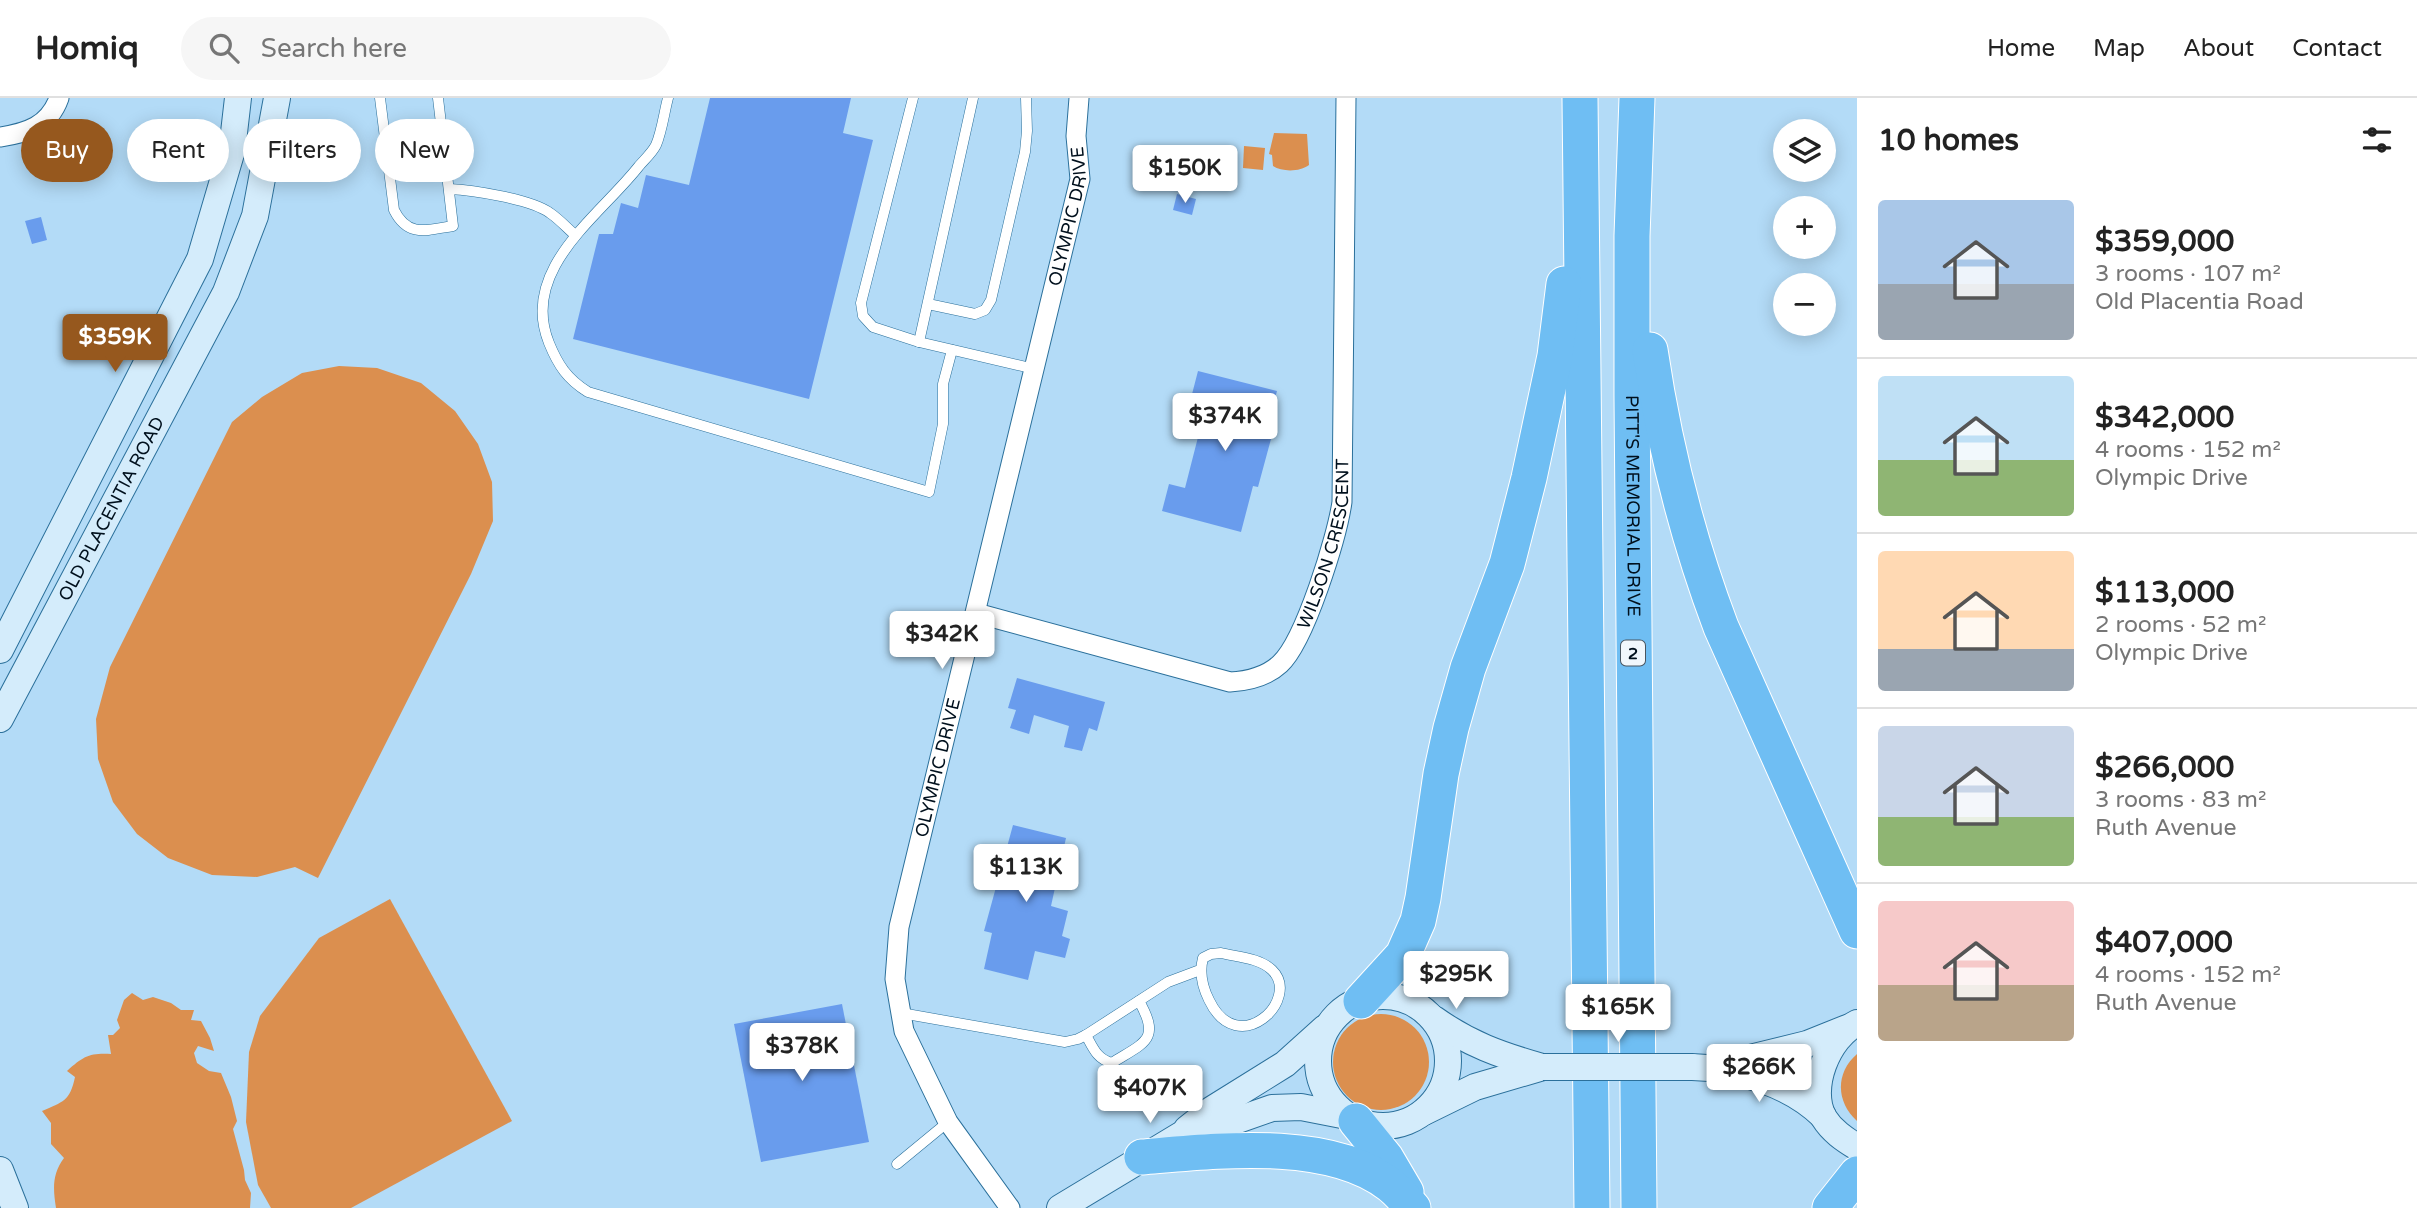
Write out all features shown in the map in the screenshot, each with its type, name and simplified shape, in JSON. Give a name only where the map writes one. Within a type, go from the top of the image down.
[{"type":"highway","points":[[1580,98],[1592,1208]]},
{"type":"highway","name":"PITT'S MEMORIAL DRIVE","points":[[1637,98],[1632,236],[1639,1208]]},
{"type":"highway","points":[[1361,1001],[1401,957],[1418,921],[1451,728],[1468,667],[1507,564],[1532,465],[1555,356],[1580,159]]},
{"type":"highway","points":[[1632,236],[1659,416],[1684,517],[1704,582],[1857,931]]},
{"type":"highway","points":[[1352,1118],[1386,1158],[1414,1208]]},
{"type":"highway","points":[[1142,1157],[1245,1149],[1331,1159],[1383,1181],[1414,1208]]},
{"type":"highway","points":[[1830,1208],[1857,1174]]},
{"type":"main road","name":"OLD PLACENTIA ROAD","points":[[0,650],[200,259],[232,150],[238,98]]},
{"type":"main road","name":"OLD PLACENTIA ROAD","points":[[0,719],[226,292],[255,216],[277,98]]},
{"type":"main road","points":[[1060,1208],[1181,1135],[1211,1110],[1285,1065],[1344,1010],[1361,1001],[1386,996],[1403,999],[1419,1006],[1461,1038],[1482,1048],[1544,1067]]},
{"type":"main road","points":[[1417,1116],[1434,1098],[1446,1073],[1445,1041],[1433,1019]]},
{"type":"main road","points":[[1332,1023],[1321,1042],[1318,1070],[1329,1098],[1352,1118]]},
{"type":"main road","points":[[1702,1068],[1797,1048],[1852,1026]]},
{"type":"main road","points":[[1823,1116],[1820,1073],[1833,1044],[1852,1026]]},
{"type":"main road","points":[[1181,1135],[1272,1108],[1308,1108],[1383,1128],[1405,1122],[1475,1087],[1544,1067],[1702,1068],[1785,1088],[1800,1096],[1844,1139],[1857,1147]]},
{"type":"main road","points":[[0,1170],[15,1208]]},
{"type":"street","points":[[0,137],[35,128],[51,113],[59,98]]},
{"type":"street","name":"OLYMPIC DRIVE","points":[[1010,1208],[947,1122],[904,1031],[895,979],[899,927],[1080,178],[1076,136],[1079,98]]},
{"type":"street","name":"WILSON CRESCENT","points":[[976,612],[1230,682],[1257,678],[1269,673],[1289,655],[1301,634],[1337,526],[1342,502],[1346,98]]},
{"type":"lane","points":[[380,98],[394,210],[409,228],[420,231],[453,226],[438,98]]},
{"type":"lane","points":[[668,98],[655,146],[627,181],[575,235],[553,268],[543,314],[545,334],[558,366],[575,384],[588,392],[929,492],[943,424],[943,384],[952,350]]},
{"type":"lane","points":[[913,98],[861,303],[863,316],[873,327],[919,342],[1035,369]]},
{"type":"lane","points":[[919,342],[973,98]]},
{"type":"lane","points":[[928,304],[975,314],[985,310],[991,300],[1025,152],[1028,118],[1026,98]]},
{"type":"lane","points":[[449,189],[484,193],[548,211],[575,235]]},
{"type":"lane","points":[[1221,953],[1258,961],[1272,969],[1280,981],[1273,1010],[1262,1021],[1246,1027],[1232,1026],[1219,1018],[1210,1004],[1200,970],[1203,958],[1210,954],[1221,953]]},
{"type":"lane","points":[[901,1013],[1065,1042],[1086,1035],[1168,982],[1200,970]]},
{"type":"lane","points":[[1086,1035],[1096,1054],[1112,1063],[1142,1044],[1149,1036],[1151,1027],[1139,1001]]},
{"type":"lane","points":[[897,1164],[947,1122]]},
{"type":"shaded area","points":[[1274,133],[1307,134],[1309,165],[1291,170],[1273,166],[1272,155],[1269,154]]},
{"type":"shaded area","points":[[1244,146],[1265,148],[1263,170],[1243,168]]},
{"type":"shaded area","points":[[339,366],[377,368],[421,383],[455,411],[478,444],[492,482],[493,521],[471,574],[318,878],[295,867],[257,877],[212,875],[168,858],[137,834],[113,802],[98,759],[96,719],[110,667],[232,422],[262,397],[302,373]]},
{"type":"shaded area","points":[[390,899],[512,1121],[351,1208],[271,1208],[258,1185],[246,1122],[249,1052],[260,1016],[319,938]]},
{"type":"shaded area","points":[[132,993],[143,1000],[153,997],[171,1003],[181,1010],[194,1010],[191,1020],[201,1021],[214,1051],[198,1046],[194,1053],[197,1063],[209,1071],[221,1073],[231,1097],[237,1121],[233,1129],[245,1180],[251,1193],[250,1208],[56,1208],[54,1182],[64,1158],[51,1144],[51,1123],[42,1111],[68,1096],[75,1077],[67,1071],[73,1066],[92,1055],[111,1054],[108,1035],[113,1035],[120,1028],[117,1020],[124,1000]]},
{"type":"shaded area","points":[[1381,1014],[1399,1018],[1415,1028],[1425,1044],[1429,1062],[1425,1080],[1415,1096],[1399,1106],[1381,1110],[1363,1106],[1347,1096],[1337,1080],[1333,1062],[1337,1044],[1347,1028],[1363,1018]]},
{"type":"shaded area","points":[[1857,1054],[1857,1121],[1845,1105],[1841,1088],[1845,1070]]},
{"type":"building","points":[[710,98],[851,98],[843,133],[873,140],[809,399],[573,339],[599,234],[613,234],[621,203],[638,208],[646,175],[689,185]]},
{"type":"building","points":[[1177,194],[1196,199],[1192,215],[1173,210]]},
{"type":"building","points":[[41,217],[47,240],[32,244],[25,221]]},
{"type":"building","points":[[1198,371],[1277,391],[1265,437],[1271,439],[1258,487],[1253,486],[1241,532],[1162,511],[1169,484],[1185,488],[1207,402],[1191,398]]},
{"type":"building","points":[[1017,678],[1105,702],[1097,731],[1089,728],[1082,751],[1064,747],[1069,726],[1034,715],[1029,734],[1010,728],[1016,710],[1008,708]]},
{"type":"building","points":[[1013,825],[1066,838],[1051,906],[1068,911],[1062,936],[1070,939],[1065,958],[1035,951],[1028,980],[984,969],[992,933],[984,931]]},
{"type":"building","points":[[842,1004],[869,1142],[761,1162],[734,1024]]}]
